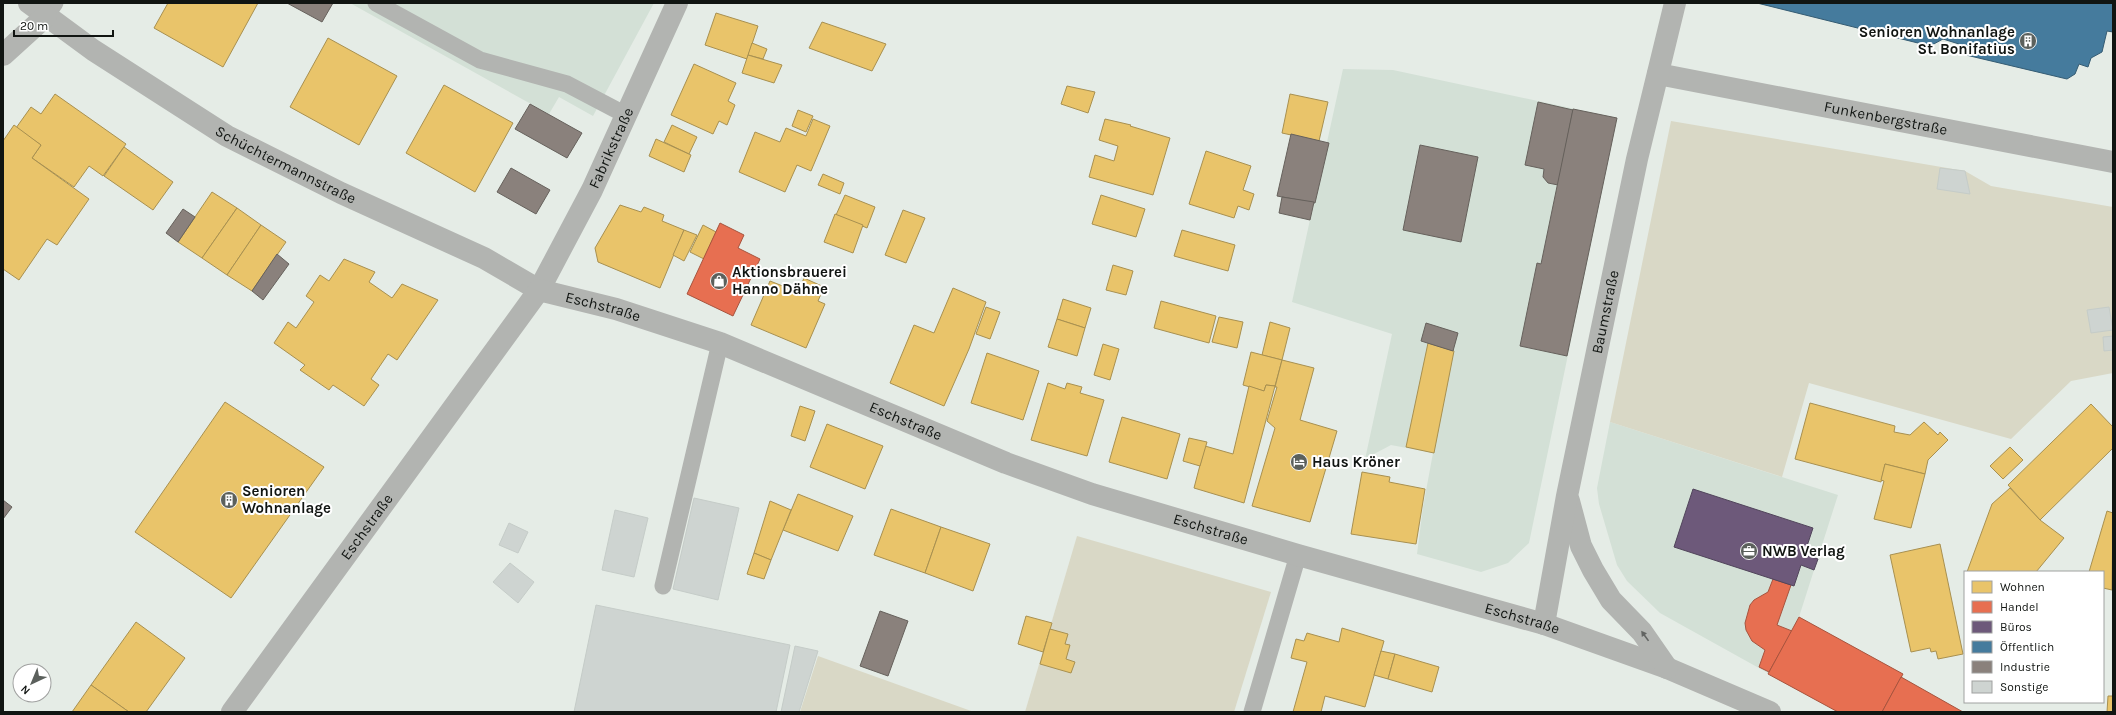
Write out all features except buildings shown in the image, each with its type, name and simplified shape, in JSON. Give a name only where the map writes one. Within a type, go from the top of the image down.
[{"type":"street","name":"Fabrikstraße","points":[[539,290],[592,190],[677,3]]},
{"type":"street","name":"Baumstraße","points":[[1544,624],[1567,496],[1637,159],[1675,3]]},
{"type":"street","points":[[3,55],[44,7]]},
{"type":"street","name":"Schüchtermannstraße","points":[[44,7],[93,50],[227,136],[341,193],[484,258],[539,290]]},
{"type":"street","name":"Funkenbergstraße","points":[[1658,74],[2113,162]]},
{"type":"street","name":"Eschstraße","points":[[232,712],[539,290],[616,309],[720,343],[1006,463],[1092,494],[1298,555],[1544,624],[1667,668],[1770,712]]},
{"type":"street","points":[[1567,496],[1581,546],[1593,570],[1611,600],[1642,632],[1667,668]]},
{"type":"lane","points":[[376,3],[480,60],[567,84],[626,115]]},
{"type":"lane","points":[[663,586],[720,343]]},
{"type":"lane","points":[[1252,712],[1298,555]]},
{"type":"shaded area","points":[[350,3],[654,3],[593,116],[559,97],[549,114]]},
{"type":"shaded area","points":[[1343,69],[1393,70],[1617,118],[1529,543],[1508,563],[1481,572],[1417,554],[1423,507],[1433,453],[1391,445],[1374,454],[1364,464],[1392,334],[1292,302]]},
{"type":"shaded area","points":[[1610,422],[1838,495],[1799,617],[1903,674],[1902,677],[1963,712],[1838,712],[1660,613],[1627,581],[1617,565],[1599,504],[1597,488]]},
{"type":"green space","points":[[1671,121],[1965,171],[1991,186],[2113,207],[2113,373],[2071,381],[2011,439],[1809,383],[1782,477],[1610,422]]},
{"type":"green space","points":[[1077,536],[1271,592],[1234,712],[1025,712]]},
{"type":"green space","points":[[818,656],[974,712],[800,712]]},
{"type":"place","name":"Senioren Wohnanlage St. Bonifatius","points":[[2028,41]]},
{"type":"place","name":"Aktionsbrauerei Hanno Dähne","points":[[719,281]]},
{"type":"place","name":"Haus Kröner","points":[[1299,462]]},
{"type":"place","name":"Senioren Wohnanlage","points":[[229,500]]},
{"type":"place","name":"NWB Verlag","points":[[1749,551]]}]
